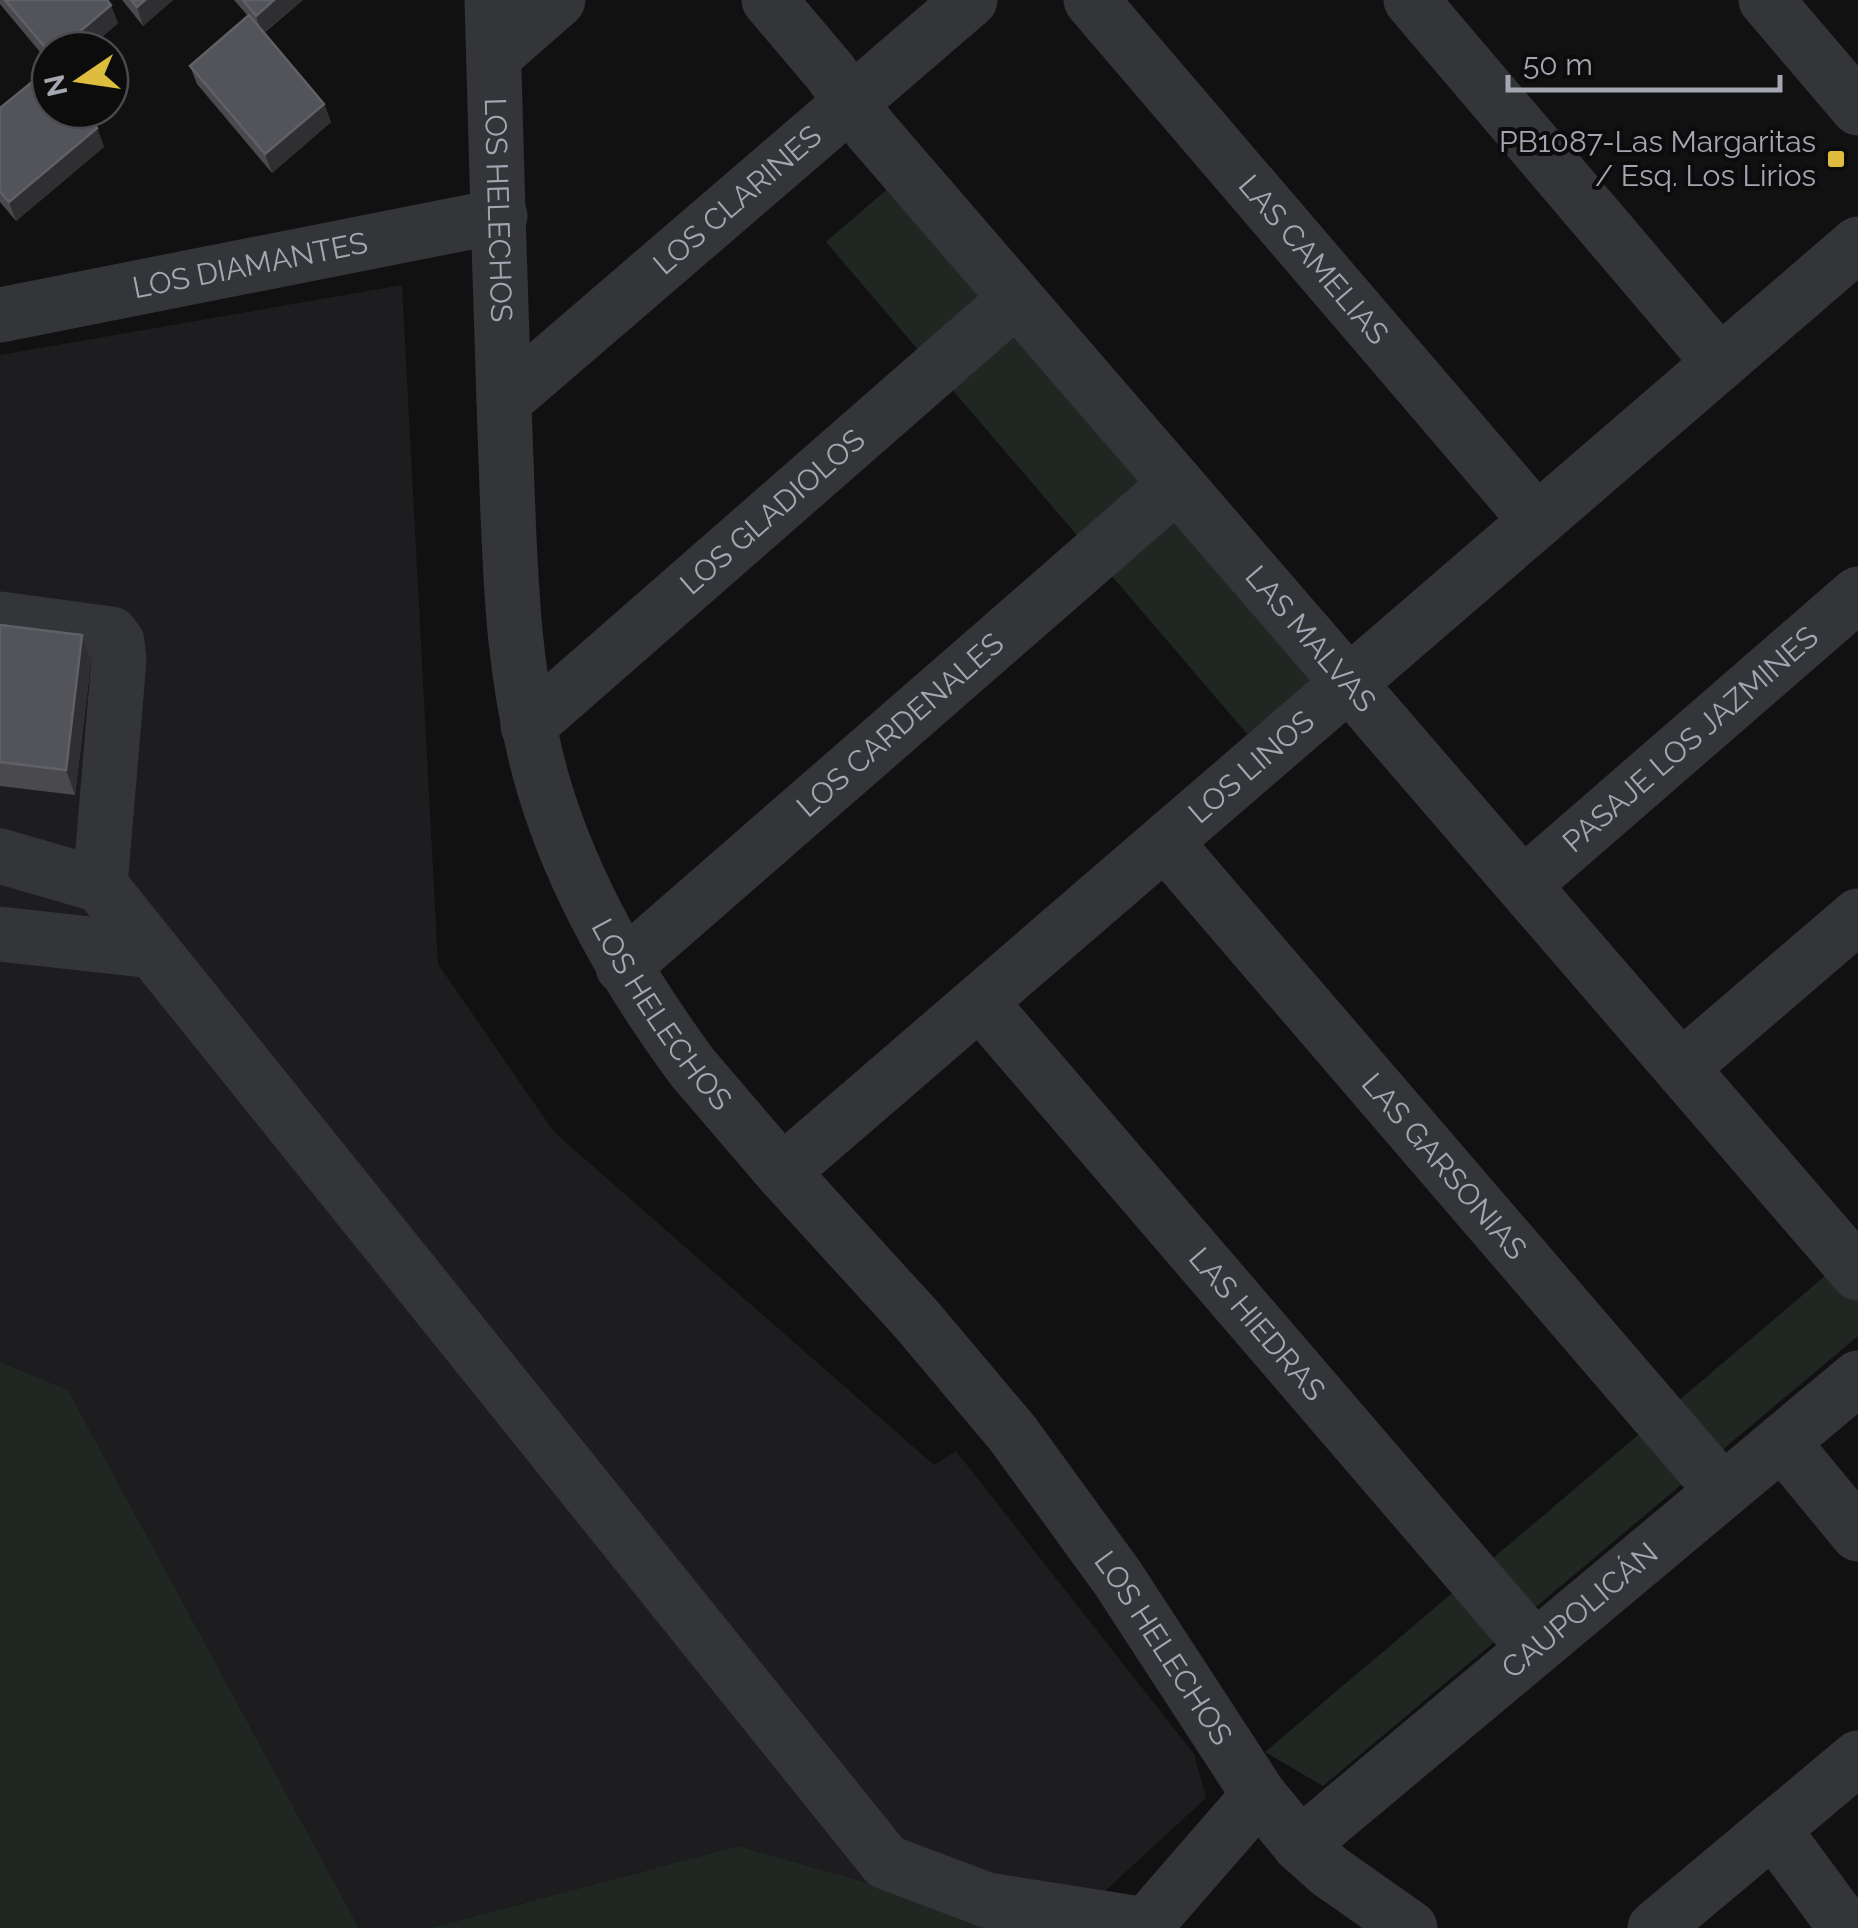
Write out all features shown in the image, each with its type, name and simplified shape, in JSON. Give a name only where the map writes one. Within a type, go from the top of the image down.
[{"type":"street","name":"LOS HELECHOS","points":[[492,0],[510,597],[517,662],[544,786],[564,846],[592,908],[623,967],[692,1067],[966,1376],[1034,1462],[1118,1578],[1259,1795],[1300,1844],[1330,1871],[1410,1928]]},
{"type":"street","points":[[494,56],[558,0]]},
{"type":"street","name":"LAS MALVAS","points":[[769,0],[830,72],[870,129],[1858,1273]]},
{"type":"street","name":"LOS CLARINES","points":[[504,400],[970,0]]},
{"type":"street","name":"LAS CAMELIAS","points":[[1090,0],[1537,521]]},
{"type":"street","points":[[1410,0],[1720,363]]},
{"type":"street","points":[[1766,0],[1858,108]]},
{"type":"street","name":"LOS DIAMANTES","points":[[0,315],[500,216]]},
{"type":"street","name":"LOS LINOS","points":[[782,1172],[1858,244]]},
{"type":"street","name":"LOS GLADIOLOS","points":[[528,726],[1016,299]]},
{"type":"street","name":"LOS CARDENALES","points":[[623,967],[1177,484]]},
{"type":"street","name":"PASAJE LOS JAZMINES","points":[[1523,885],[1858,594]]},
{"type":"street","points":[[0,619],[112,634],[117,642],[120,660],[100,885]]},
{"type":"street","name":"LAS GARSONIAS","points":[[1165,842],[1723,1492]]},
{"type":"street","points":[[0,856],[100,885],[886,1862],[986,1900],[1146,1925],[1259,1795]]},
{"type":"street","points":[[1681,1068],[1858,916]]},
{"type":"street","points":[[0,934],[153,951]]},
{"type":"street","name":"LAS HIEDRAS","points":[[980,1002],[1535,1648]]},
{"type":"street","name":"CAUPOLICÁN","points":[[1300,1844],[1858,1378]]},
{"type":"street","points":[[1782,1442],[1858,1534]]},
{"type":"street","points":[[1654,1928],[1858,1758]]},
{"type":"street","points":[[1773,1829],[1846,1928]]},
{"type":"shaded area","points":[[891,186],[1314,680],[1247,734],[826,242]]},
{"type":"shaded area","points":[[402,285],[438,964],[554,1132],[934,1465],[956,1451],[1194,1754],[1206,1798],[1065,1928],[1028,1928],[738,1846],[430,1928],[359,1928],[68,1390],[0,1362],[0,355]]},
{"type":"shaded area","points":[[1858,1248],[1858,1336],[1323,1786],[1265,1752]]},
{"type":"shaded area","points":[[0,1362],[68,1390],[359,1928],[0,1928]]},
{"type":"shaded area","points":[[738,1846],[1028,1928],[430,1928]]},
{"type":"building","points":[[5,0],[107,0],[111,5],[82,30],[30,30]]},
{"type":"building","points":[[243,0],[274,0],[256,16]]},
{"type":"building","points":[[249,15],[324,104],[265,154],[190,66]]},
{"type":"building","points":[[30,84],[30,130],[95,130],[9,202],[0,192],[0,108]]},
{"type":"building","points":[[0,625],[82,635],[66,770],[0,762]]},
{"type":"place","name":"PB1087-Las Margaritas / Esq. Los Lirios","points":[[1836,159]]}]
